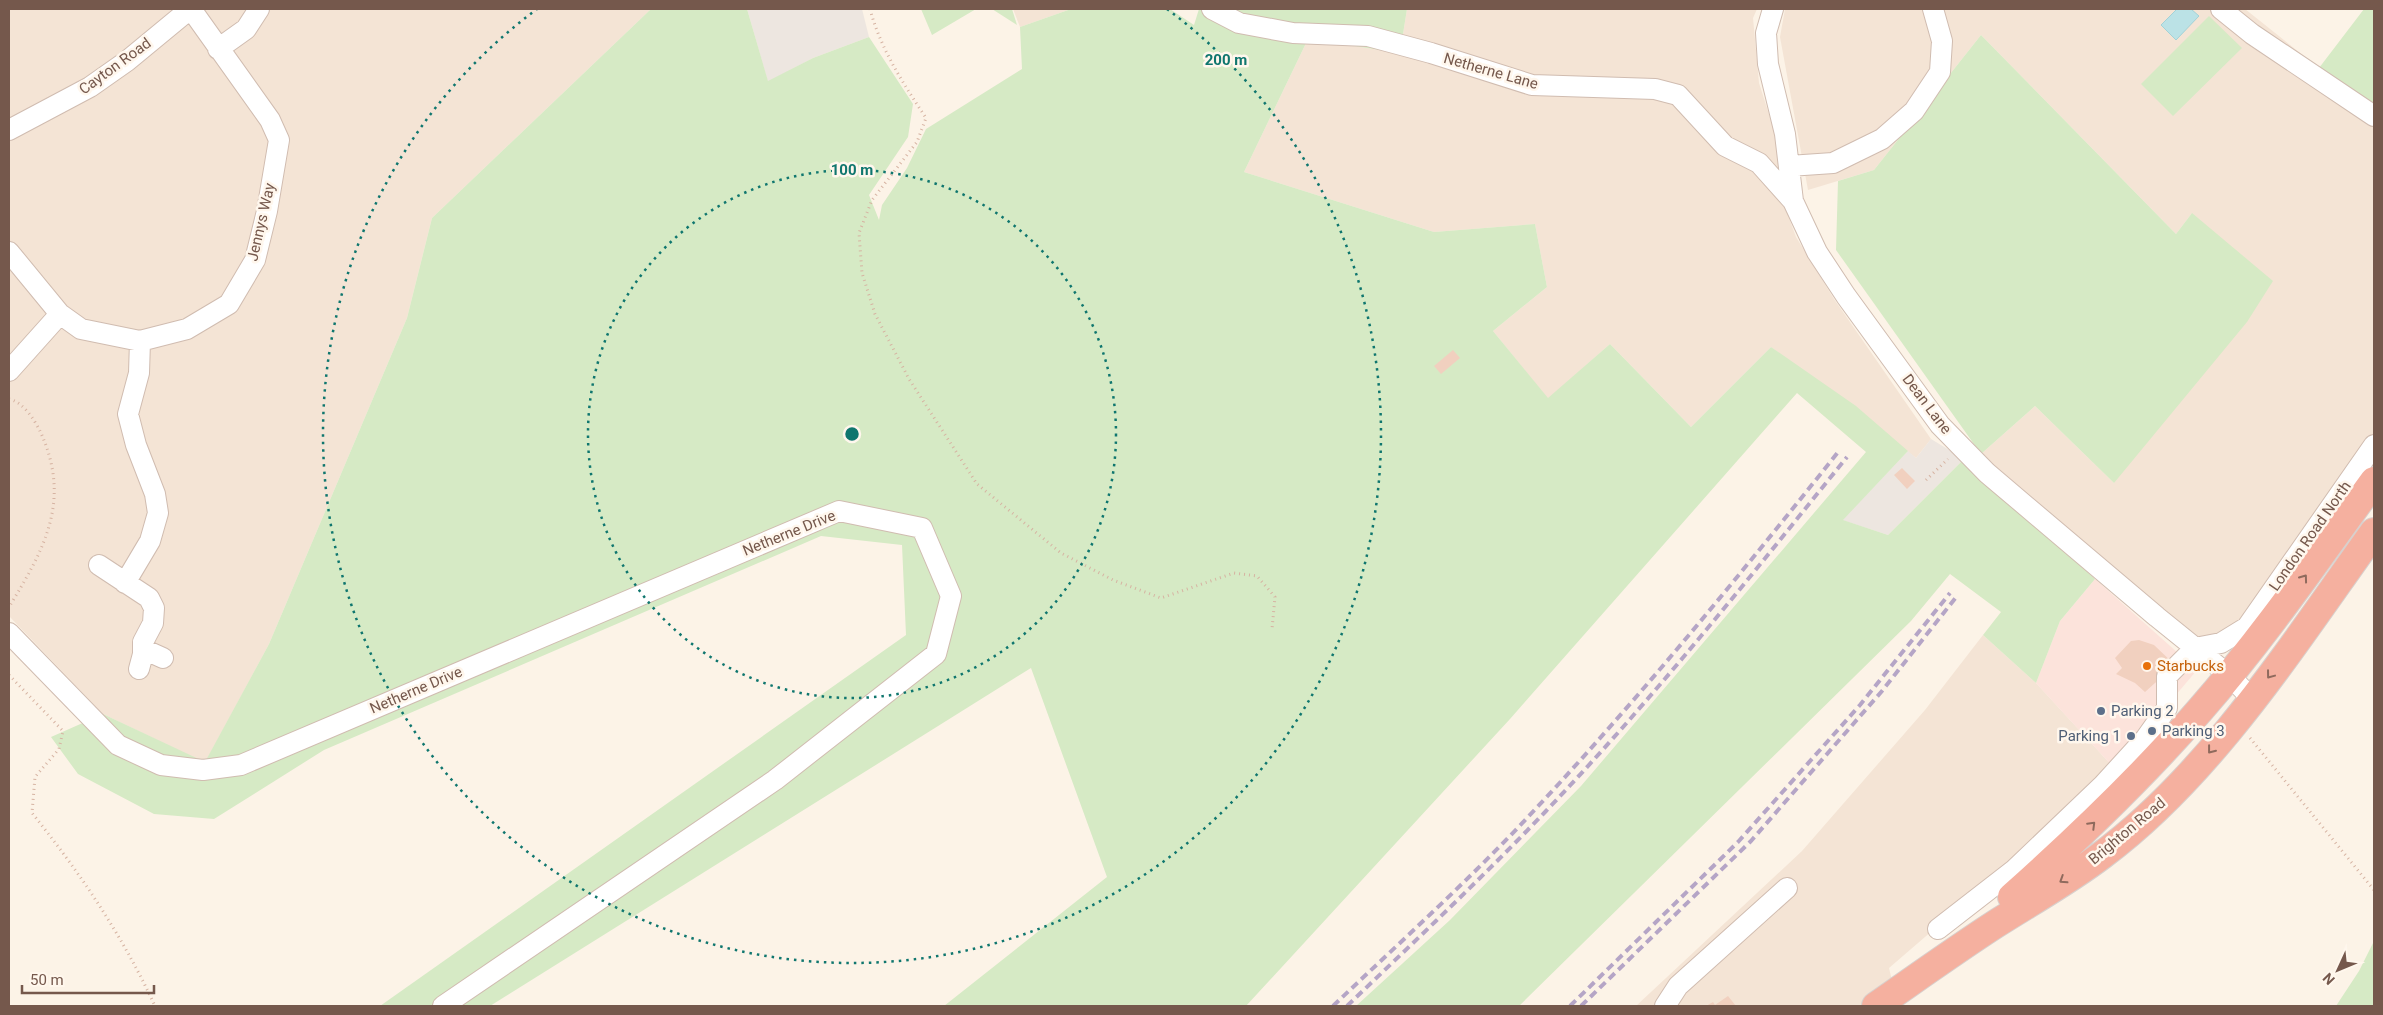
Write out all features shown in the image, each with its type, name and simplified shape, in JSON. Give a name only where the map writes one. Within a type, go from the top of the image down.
[{"type":"highway","name":"London Road North","points":[[2230,676],[2374,481]]},
{"type":"highway","points":[[2252,699],[2374,532]]},
{"type":"highway","name":"Brighton Road","points":[[1876,1006],[1945,941],[2080,836],[2116,786],[2170,745],[2230,676]]},
{"type":"highway","name":"Brighton Road","points":[[1945,941],[2102,856],[2190,775],[2252,699]]},
{"type":"street","name":"Jennys Way","points":[[9,252],[60,314],[81,329],[140,341],[187,329],[229,304],[255,260],[287,138],[270,120],[190,9]]},
{"type":"street","name":"Cayton Road","points":[[9,130],[90,88],[127,61],[190,9]]},
{"type":"street","points":[[218,49],[246,29],[259,9]]},
{"type":"street","name":"Netherne Lane","points":[[1212,9],[1239,23],[1293,33],[1368,36],[1431,53],[1532,85],[1655,89],[1678,95],[1725,146],[1759,163],[1793,201]]},
{"type":"street","name":"Dean Lane","points":[[1773,9],[1766,33],[1768,64],[1785,134],[1793,201],[1817,252],[1846,296],[1940,425],[1960,446],[1995,479],[2230,676],[2252,699]]},
{"type":"street","points":[[1788,166],[1834,163],[1882,139],[1914,111],[1940,72],[1942,41],[1933,9]]},
{"type":"street","points":[[2220,9],[2252,34],[2374,116]]},
{"type":"street","points":[[9,371],[60,314]]},
{"type":"street","points":[[125,583],[150,541],[158,513],[155,494],[136,445],[128,414],[139,373],[140,341]]},
{"type":"street","name":"London Road North","points":[[2247,627],[2374,445]]},
{"type":"street","name":"Netherne Drive","points":[[9,634],[118,745],[161,766],[203,770],[241,765],[840,511],[922,528],[951,596],[936,654],[775,780],[443,1006]]},
{"type":"street","points":[[99,565],[149,598],[154,608],[153,623],[142,642],[139,670]]},
{"type":"street","name":"London Road North","points":[[2195,648],[2221,643],[2247,627],[2275,617]]},
{"type":"street","name":"Brighton Road","points":[[2116,786],[2167,708],[2167,676],[2195,648]]},
{"type":"street","points":[[142,649],[162,658]]},
{"type":"street","points":[[1665,1006],[1678,986],[1787,888]]},
{"type":"path","points":[[870,9],[877,35],[897,73],[926,118],[917,142],[872,200],[859,233],[862,273],[875,314],[919,396],[977,484],[1061,553],[1113,580],[1161,598],[1234,573],[1257,576],[1275,597],[1272,629]]},
{"type":"path","points":[[9,399],[24,409],[38,426],[51,458],[56,492],[55,506],[46,536],[9,607]]},
{"type":"path","points":[[1926,480],[1960,446]]},
{"type":"path","points":[[9,675],[63,731],[59,749],[35,777],[32,813],[73,865],[108,917],[134,961],[155,1006]]},
{"type":"path","points":[[2233,722],[2252,740],[2374,890]]},
{"type":"shaded area","points":[[9,9],[651,9],[432,218],[407,318],[269,644],[205,763],[103,714],[9,616]]},
{"type":"shaded area","points":[[747,9],[862,9],[869,37],[813,58],[768,82]]},
{"type":"shaded area","points":[[1013,9],[1071,9],[1020,27]]},
{"type":"shaded area","points":[[1407,9],[1757,9],[1753,18],[1759,83],[1782,155],[1782,199],[1796,237],[1834,299],[1931,439],[1916,458],[1771,347],[1691,427],[1610,344],[1548,399],[1493,331],[1547,287],[1535,224],[1434,232],[1244,172],[1308,39],[1400,53]]},
{"type":"shaded area","points":[[1785,9],[2245,9],[2319,68],[2374,104],[2374,453],[2232,632],[2196,639],[2070,534],[1981,454],[2035,406],[2114,483],[2192,213],[2176,234],[1981,35],[1874,170],[1808,190],[1780,37]]},
{"type":"shaded area","points":[[1931,439],[1964,459],[1888,535],[1842,520],[1908,451],[1916,458]]},
{"type":"shaded area","points":[[2095,579],[2197,670],[2114,768],[2036,683],[2060,621]]},
{"type":"shaded area","points":[[1983,635],[2036,683],[2114,768],[2093,792],[1889,968],[1898,1006],[1636,1006],[1802,851],[1925,710]]},
{"type":"green space","points":[[651,9],[747,9],[768,81],[813,58],[869,37],[913,104],[908,137],[869,195],[879,220],[882,205],[907,168],[926,129],[1022,69],[1020,27],[1071,9],[1170,9],[1194,25],[1199,9],[1407,9],[1400,53],[1308,39],[1244,172],[1434,232],[1535,224],[1547,287],[1493,331],[1548,398],[1610,344],[1691,427],[1771,347],[1856,406],[1908,451],[1843,520],[1888,535],[1964,459],[2095,579],[2060,621],[2036,683],[1983,635],[2001,612],[1950,574],[1911,621],[1519,1006],[1356,1006],[1450,920],[1581,786],[1866,452],[1797,393],[1510,719],[1246,1006],[944,1006],[1107,877],[1031,668],[490,1006],[380,1006],[906,635],[902,545],[821,536],[324,750],[214,819],[154,814],[78,774],[51,737],[103,714],[205,762],[269,644],[407,318],[432,218]]},
{"type":"green space","points":[[921,9],[976,9],[932,35]]},
{"type":"green space","points":[[992,9],[1012,9],[1017,25]]},
{"type":"green space","points":[[2364,9],[2374,9],[2374,104],[2319,68]]},
{"type":"green space","points":[[2209,16],[2242,48],[2173,116],[2141,84]]},
{"type":"green space","points":[[1981,35],[2176,234],[2192,213],[2273,281],[2247,322],[2114,483],[2035,406],[1981,454],[1836,250],[1838,181],[1874,170]]},
{"type":"green space","points":[[2374,941],[2374,1006],[2336,1006],[2359,971]]},
{"type":"water","points":[[2177,9],[2191,9],[2199,16],[2176,40],[2161,25]]},
{"type":"building","points":[[1453,350],[1460,358],[1441,374],[1434,366]]},
{"type":"building","points":[[1902,468],[1915,481],[1907,489],[1894,475]]},
{"type":"building","name":"Starbucks","points":[[2139,640],[2154,645],[2175,665],[2145,692],[2135,683],[2116,674],[2122,668],[2115,658],[2131,641]]},
{"type":"building","points":[[1728,996],[1736,1006],[1706,1006],[1713,1002],[1715,1005]]},
{"type":"railway","points":[[1333,1006],[1481,866],[1569,773],[1687,637],[1839,451]]},
{"type":"railway","points":[[1347,1006],[1448,910],[1586,769],[1700,637],[1847,457]]},
{"type":"railway","points":[[1570,1006],[1738,842],[1860,705],[1950,593]]},
{"type":"railway","points":[[1581,1006],[1751,841],[1882,691],[1957,596]]},
{"type":"place","name":"Starbucks","points":[[2147,666]]},
{"type":"place","name":"Parking 2","points":[[2101,711]]},
{"type":"place","name":"Parking 3","points":[[2152,731]]},
{"type":"place","name":"Parking 1","points":[[2131,736]]}]
